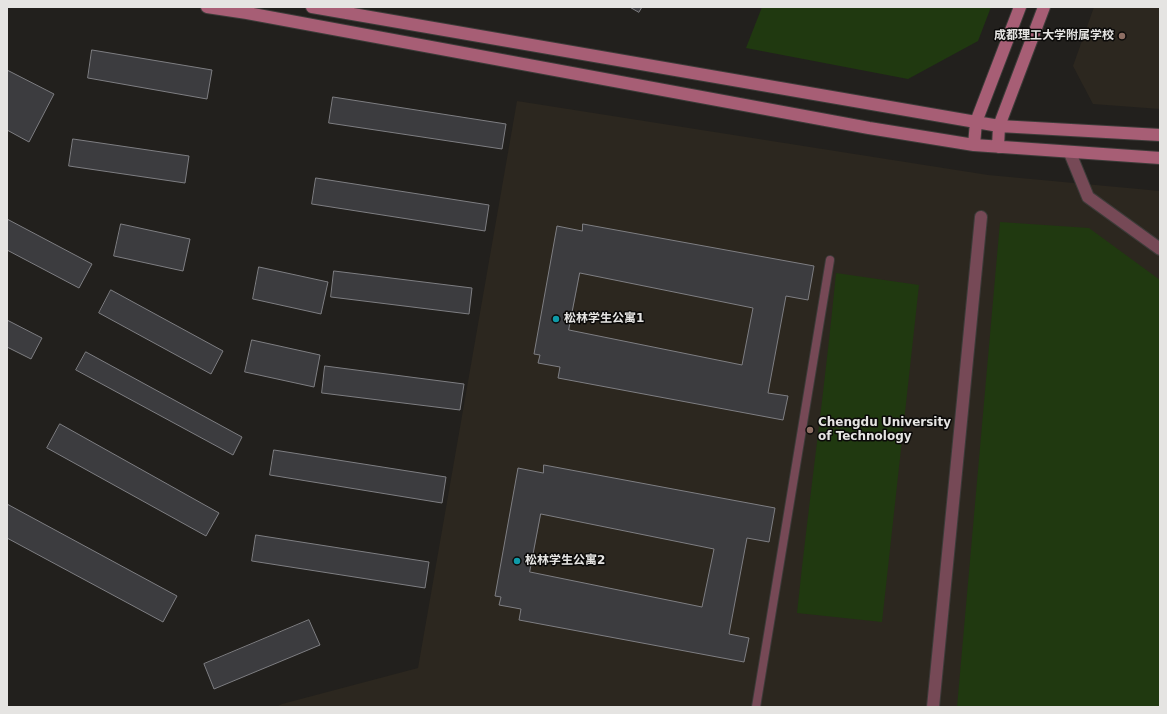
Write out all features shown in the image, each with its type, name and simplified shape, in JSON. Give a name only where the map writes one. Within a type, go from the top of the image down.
[{"type":"street","points":[[207,7],[254,14],[869,128],[974,145],[998,148],[1160,158]]},
{"type":"street","points":[[312,7],[999,126],[1160,135]]},
{"type":"street","points":[[974,145],[976,122],[1020,7]]},
{"type":"street","points":[[998,148],[999,126],[1044,7]]},
{"type":"street","points":[[1070,152],[1088,196],[1160,249]]},
{"type":"street","points":[[933,707],[982,216]]},
{"type":"lane","points":[[756,707],[830,260]]},
{"type":"shaded area","name":"成都理工大学附属学校","points":[[1094,7],[1160,7],[1160,109],[1093,104],[1073,66]]},
{"type":"shaded area","name":"Chengdu University of Technology","points":[[517,101],[988,175],[1160,191],[1160,707],[276,707],[282,704],[418,668]]},
{"type":"green space","points":[[762,7],[991,7],[978,41],[908,79],[746,48]]},
{"type":"green space","points":[[1000,222],[1089,228],[1160,280],[1160,707],[957,707]]},
{"type":"green space","points":[[836,273],[919,285],[882,622],[797,613]]},
{"type":"building","points":[[630,7],[642,7],[639,12]]},
{"type":"building","points":[[92,50],[212,70],[207,99],[88,78]]},
{"type":"building","points":[[7,70],[54,94],[29,142],[7,130]]},
{"type":"building","points":[[333,97],[506,124],[502,149],[329,123]]},
{"type":"building","points":[[73,139],[189,156],[185,183],[69,166]]},
{"type":"building","points":[[316,178],[489,205],[485,231],[312,204]]},
{"type":"building","points":[[7,219],[92,264],[79,288],[7,250]]},
{"type":"building","points":[[121,224],[190,239],[183,271],[114,256]]},
{"type":"building","name":"松林学生公寓1","points":[[583,224],[814,266],[808,300],[786,296],[768,393],[788,396],[783,420],[558,378],[560,367],[538,363],[540,355],[534,354],[557,226],[582,231]],"holes":[[[580,273],[753,308],[742,365],[569,330]]]},
{"type":"building","points":[[259,267],[328,282],[321,314],[253,299]]},
{"type":"building","points":[[334,271],[472,288],[469,314],[331,297]]},
{"type":"building","points":[[111,290],[223,351],[211,374],[99,313]]},
{"type":"building","points":[[7,320],[42,338],[31,359],[7,347]]},
{"type":"building","points":[[252,340],[320,355],[314,387],[245,372]]},
{"type":"building","points":[[86,352],[242,437],[233,455],[76,370]]},
{"type":"building","points":[[325,366],[464,384],[460,410],[322,393]]},
{"type":"building","points":[[60,424],[219,513],[206,536],[47,448]]},
{"type":"building","points":[[274,450],[446,477],[442,503],[270,475]]},
{"type":"building","name":"松林学生公寓2","points":[[544,465],[775,508],[769,542],[747,538],[729,634],[749,638],[744,662],[519,620],[521,609],[499,605],[501,597],[495,596],[518,468],[543,473]],"holes":[[[541,514],[714,549],[702,607],[530,572]]]},
{"type":"building","points":[[7,504],[177,596],[163,622],[7,538]]},
{"type":"building","points":[[256,535],[429,562],[425,588],[252,561]]},
{"type":"building","points":[[309,620],[320,645],[214,689],[204,664]]},
{"type":"place","name":"成都理工大学附属学校","points":[[1122,36]]},
{"type":"place","name":"松林学生公寓1","points":[[556,319]]},
{"type":"place","name":"Chengdu University of Technology","points":[[810,430]]},
{"type":"place","name":"松林学生公寓2","points":[[517,561]]}]
